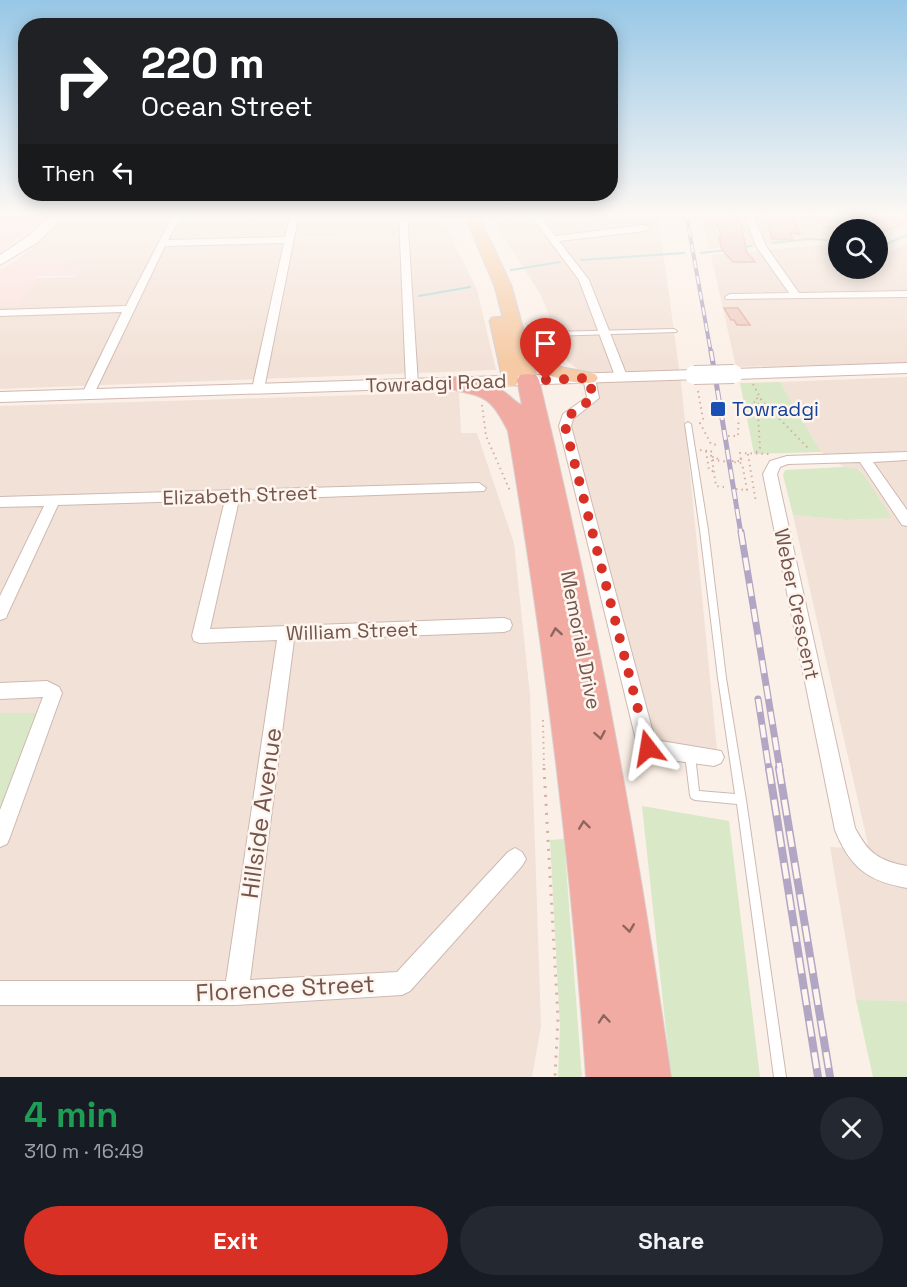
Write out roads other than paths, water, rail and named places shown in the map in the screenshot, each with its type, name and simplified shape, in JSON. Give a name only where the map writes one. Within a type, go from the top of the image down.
[{"type":"highway","name":"Memorial Drive","points":[[519,381],[520,431],[568,710],[597,936],[609,1077]]},
{"type":"highway","name":"Memorial Drive","points":[[519,381],[579,624],[605,763],[648,1077]]},
{"type":"highway","points":[[454,383],[482,389],[500,397],[509,408],[520,431]]},
{"type":"main road","name":"Memorial Drive","points":[[478,263],[492,298],[519,381]]},
{"type":"main road","name":"Memorial Drive","points":[[493,263],[503,286],[517,336],[519,381]]},
{"type":"main road","points":[[517,336],[529,358],[537,365],[555,372],[589,378]]},
{"type":"main road","name":"Towradgi Road","points":[[0,397],[621,376],[694,380],[734,374],[907,369]]},
{"type":"street","points":[[88,394],[153,263]]},
{"type":"street","points":[[258,389],[285,263]]},
{"type":"street","points":[[405,263],[412,384]]},
{"type":"street","points":[[571,263],[584,280],[621,376]]},
{"type":"street","points":[[773,263],[796,296]]},
{"type":"street","points":[[730,297],[907,294]]},
{"type":"street","points":[[0,313],[129,309]]},
{"type":"street","points":[[589,378],[593,398],[567,417],[565,426],[648,748],[714,757]]},
{"type":"street","name":"Weber Crescent","points":[[907,456],[780,462],[772,467],[770,474],[841,817],[851,843],[861,858],[872,868],[907,877]]},
{"type":"street","points":[[864,458],[907,521]]},
{"type":"street","name":"Elizabeth Street","points":[[0,502],[479,488]]},
{"type":"street","name":"William Street","points":[[233,495],[200,636],[504,625]]},
{"type":"street","points":[[0,613],[53,501]]},
{"type":"street","name":"Hillside Avenue","points":[[236,993],[286,633]]},
{"type":"street","points":[[0,691],[47,689],[53,693],[0,837]]},
{"type":"street","name":"Florence Street","points":[[0,993],[236,993],[402,983],[515,859]]},
{"type":"lane","points":[[550,334],[674,331]]},
{"type":"lane","points":[[688,424],[780,1077]]},
{"type":"lane","points":[[690,754],[695,795],[741,800]]},
{"type":"waterway","points":[[511,270],[552,263]]},
{"type":"waterway","points":[[419,296],[470,287]]},
{"type":"railway","points":[[695,263],[711,353]]},
{"type":"railway","points":[[711,351],[741,534]]},
{"type":"railway","points":[[741,532],[780,770]]},
{"type":"railway","points":[[758,699],[769,770]]},
{"type":"railway","points":[[769,768],[818,1077]]},
{"type":"railway","points":[[779,768],[830,1077]]},
{"type":"place","name":"Towradgi","points":[[718,409]]}]
